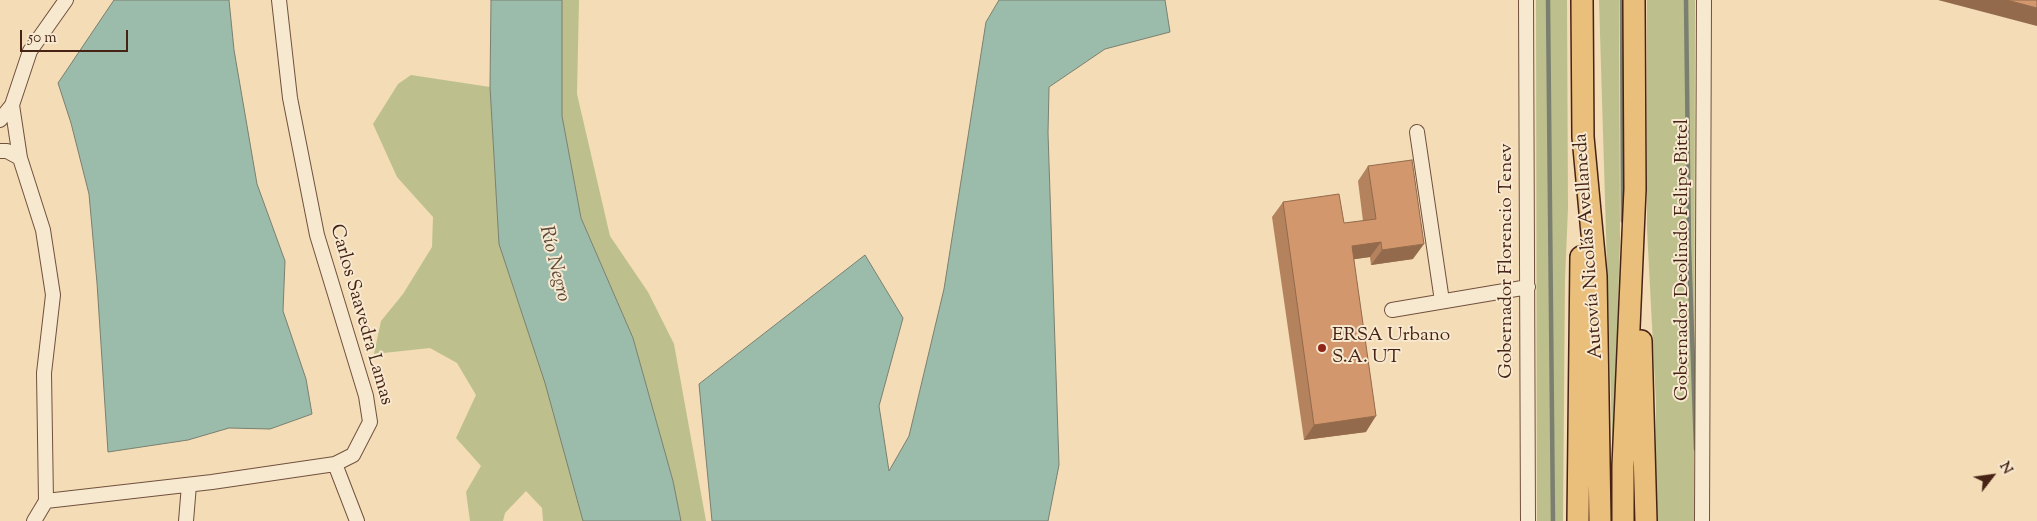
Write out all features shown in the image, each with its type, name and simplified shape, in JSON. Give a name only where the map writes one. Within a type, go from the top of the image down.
[{"type":"highway","name":"Autovía Nicolás Avellaneda","points":[[1582,0],[1583,137],[1596,276],[1600,521]]},
{"type":"highway","name":"Autovía Nicolás Avellaneda","points":[[1623,521],[1623,466],[1635,189],[1634,0]]},
{"type":"highway","points":[[1578,521],[1583,137]]},
{"type":"highway","points":[[1635,189],[1646,521]]},
{"type":"street","points":[[0,120],[12,105],[30,50],[66,0]]},
{"type":"street","name":"Carlos Saavedra Lamas","points":[[46,501],[189,485],[335,464],[353,455],[370,422],[366,396],[317,235],[290,98],[279,0]]},
{"type":"street","name":"Gobernador Florencio Tenev","points":[[1526,0],[1528,521]]},
{"type":"street","name":"Gobernador Deolindo Felipe Bittel","points":[[1702,521],[1704,0]]},
{"type":"street","points":[[12,105],[20,158],[43,230],[54,295],[44,373],[46,501],[34,521]]},
{"type":"street","points":[[1417,132],[1442,301]]},
{"type":"street","points":[[0,151],[7,151],[20,158]]},
{"type":"street","points":[[1392,310],[1528,287]]},
{"type":"street","points":[[335,464],[357,521]]},
{"type":"street","points":[[186,521],[189,485]]},
{"type":"green space","points":[[562,0],[579,0],[577,94],[610,236],[648,292],[674,344],[706,521],[681,521],[673,481],[633,338],[581,218],[562,116]]},
{"type":"green space","points":[[1536,0],[1567,0],[1568,208],[1565,280],[1563,521],[1537,521]]},
{"type":"green space","points":[[1599,0],[1619,0],[1620,240],[1613,466]]},
{"type":"green space","points":[[1647,0],[1695,0],[1694,521],[1655,521],[1656,402],[1647,229]]},
{"type":"green space","points":[[411,75],[490,87],[499,244],[545,383],[583,521],[543,521],[542,508],[526,491],[505,513],[503,521],[470,521],[466,492],[481,466],[456,438],[476,395],[457,363],[430,348],[374,354],[381,321],[403,294],[432,247],[433,217],[397,177],[373,124],[398,84]]},
{"type":"water","points":[[114,0],[229,0],[234,50],[257,184],[285,261],[283,311],[306,379],[312,414],[270,429],[229,428],[188,440],[108,452],[89,194],[71,123],[58,83]]},
{"type":"water","name":"Río Negro","points":[[491,0],[562,0],[562,116],[581,218],[633,338],[673,481],[681,521],[583,521],[545,383],[499,244],[490,87]]},
{"type":"water","points":[[999,0],[1165,0],[1170,32],[1105,49],[1049,87],[1048,133],[1059,465],[1048,521],[712,521],[699,384],[865,255],[903,318],[879,406],[889,471],[909,436],[944,289],[986,22]]},
{"type":"building","points":[[2007,0],[2037,0],[2037,8]]},
{"type":"building","name":"ERSA Urbano S.A. UT","points":[[1412,160],[1424,244],[1382,250],[1381,242],[1352,246],[1376,416],[1314,425],[1283,202],[1339,194],[1344,223],[1376,219],[1368,166]]},
{"type":"waterway","points":[[1548,0],[1553,521]]},
{"type":"waterway","points":[[1622,0],[1623,221]]},
{"type":"waterway","points":[[1686,0],[1689,247],[1696,449]]},
{"type":"place","name":"ERSA Urbano S.A. UT","points":[[1322,348]]}]
